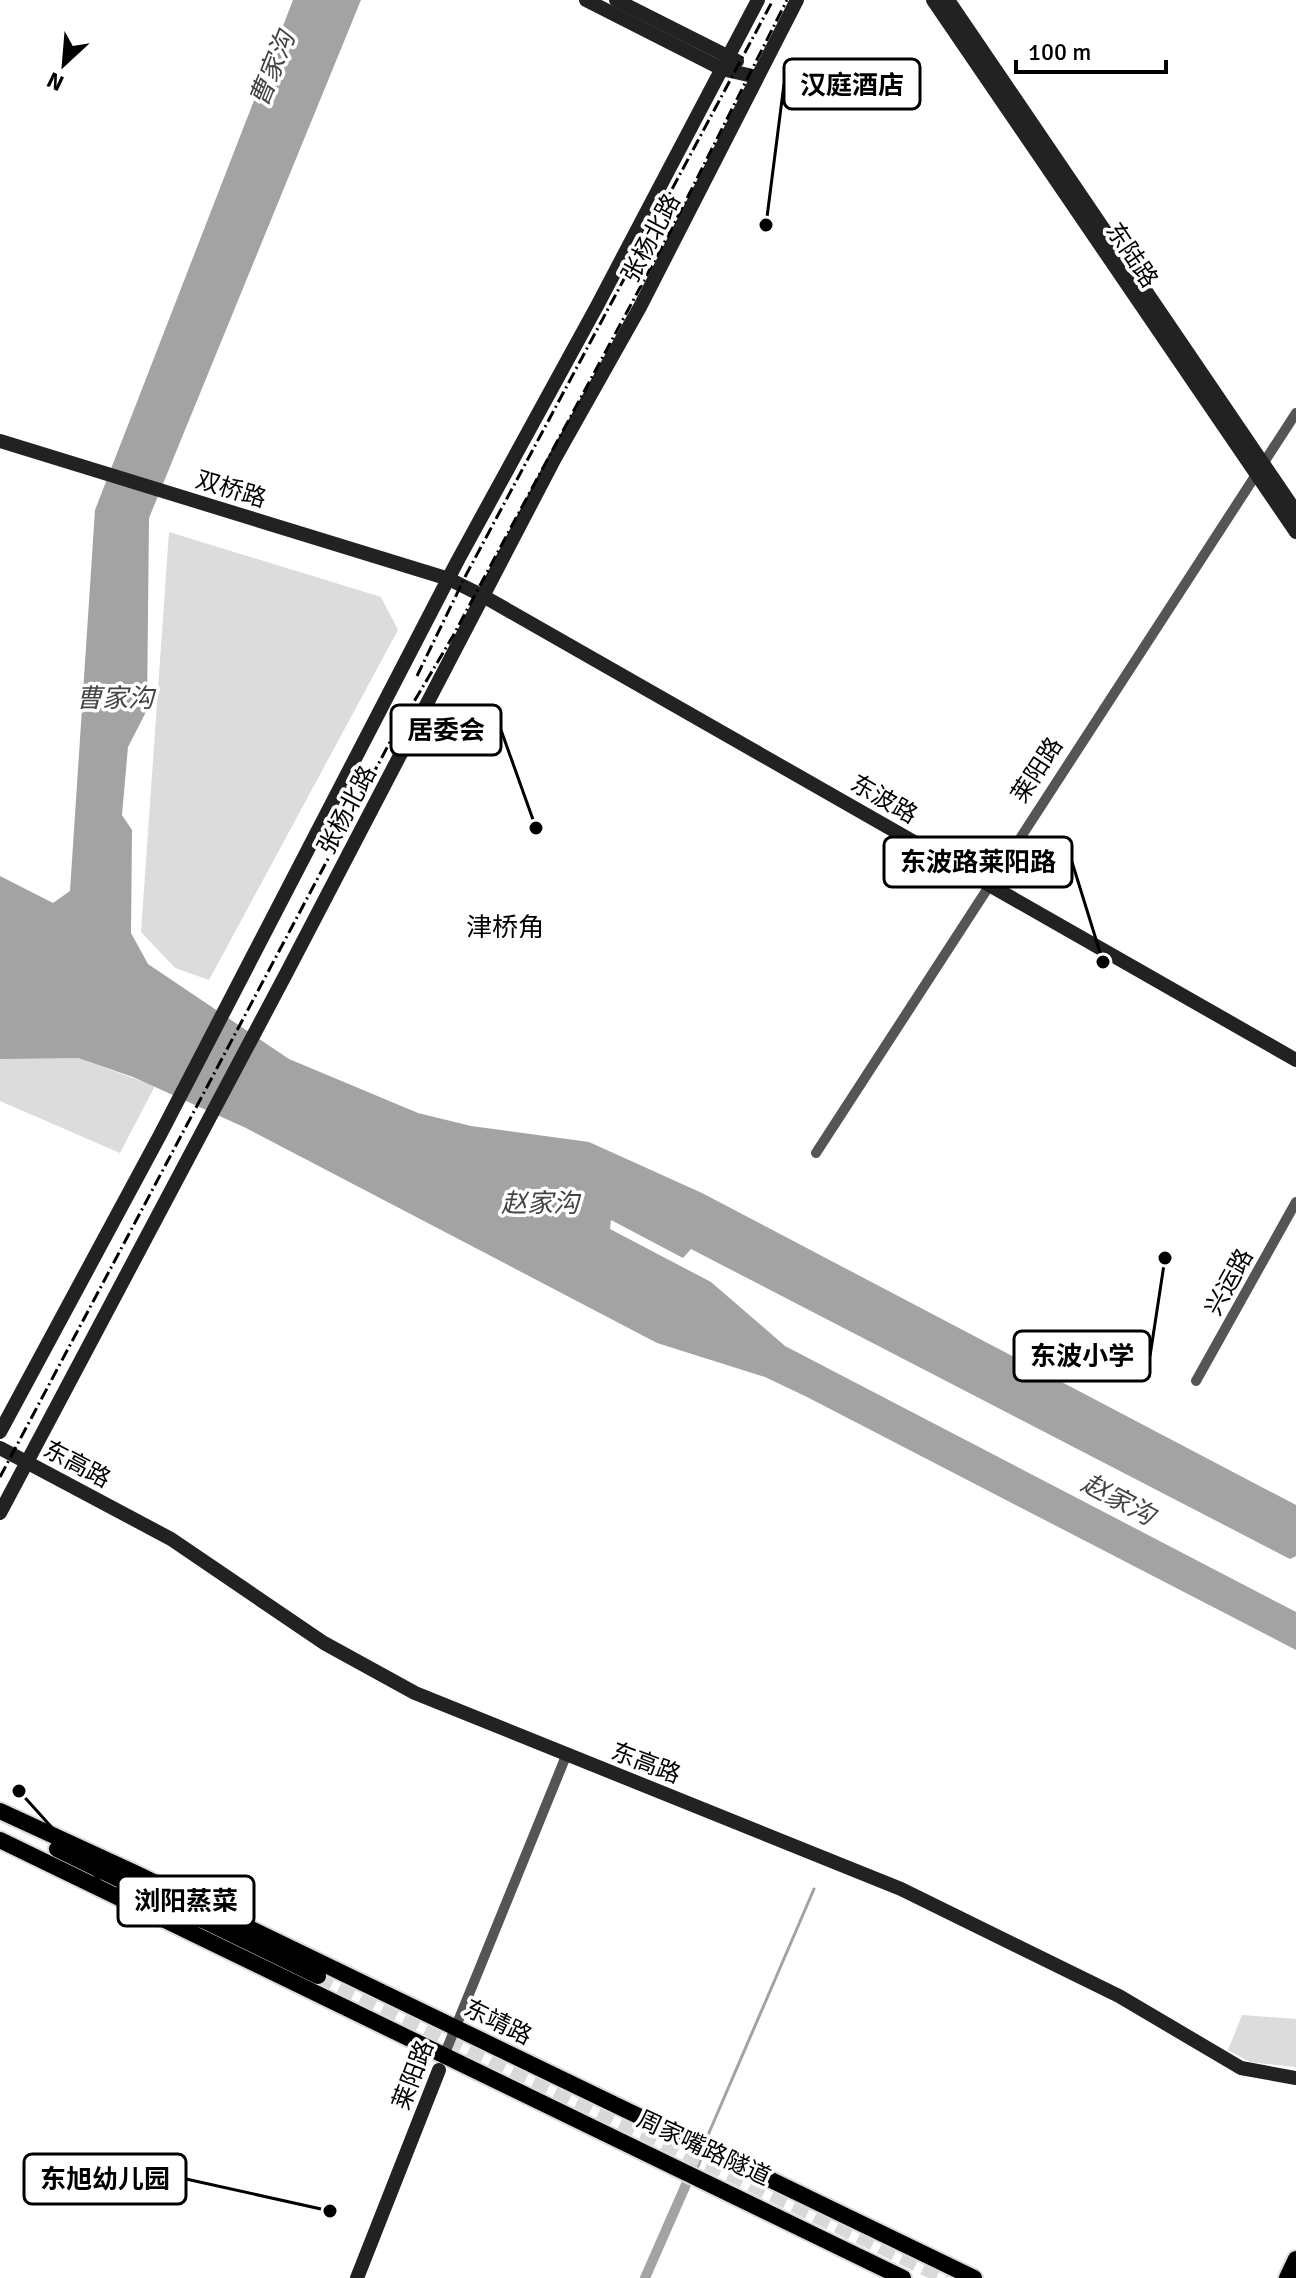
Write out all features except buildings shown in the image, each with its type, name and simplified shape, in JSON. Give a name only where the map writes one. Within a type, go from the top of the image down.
[{"type":"main road","points":[[586,0],[722,69],[757,77]]},
{"type":"main road","points":[[616,0],[729,55],[757,77]]},
{"type":"main road","name":"张杨北路","points":[[0,1432],[258,949],[523,438],[605,293],[758,0]]},
{"type":"main road","name":"张杨北路","points":[[0,1513],[555,458],[640,307],[797,0]]},
{"type":"main road","name":"东陆路","points":[[933,0],[1259,469],[1296,512]]},
{"type":"main road","name":"东陆路","points":[[948,0],[1259,469],[1296,532]]},
{"type":"main road","name":"双桥路","points":[[0,441],[449,579]]},
{"type":"main road","name":"东波路","points":[[449,579],[1296,1060]]},
{"type":"main road","name":"东高路","points":[[0,1448],[171,1539],[324,1643],[373,1672],[461,1714],[786,1840],[901,1889],[1119,1996],[1241,2068],[1296,2078]]},
{"type":"main road","name":"东靖路","points":[[0,1811],[135,1873],[974,2278]]},
{"type":"main road","points":[[0,1820],[318,1976]]},
{"type":"main road","points":[[0,1840],[442,2063],[466,2066],[903,2278]]},
{"type":"main road","name":"莱阳路","points":[[357,2278],[442,2063]]},
{"type":"main road","name":"周家嘴路隧道","points":[[466,2066],[680,2162],[921,2278]]},
{"type":"main road","points":[[1287,2278],[1296,2259]]},
{"type":"street","name":"莱阳路","points":[[816,1153],[1296,413]]},
{"type":"street","name":"兴运路","points":[[1196,1381],[1296,1202]]},
{"type":"street","name":"莱阳路","points":[[442,2063],[566,1756]]},
{"type":"shaded area","points":[[169,532],[381,597],[398,630],[209,980],[175,968],[141,932]]},
{"type":"shaded area","points":[[0,1058],[78,1058],[155,1086],[120,1153],[0,1101]]},
{"type":"shaded area","points":[[1242,2015],[1296,2019],[1296,2067],[1250,2062],[1228,2050]]},
{"type":"water","name":"赵家沟","points":[[293,0],[361,0],[149,518],[147,710],[128,747],[122,815],[132,830],[131,933],[148,964],[289,1059],[418,1113],[471,1126],[589,1142],[702,1193],[1296,1505],[1296,1556],[1290,1559],[691,1249],[683,1258],[611,1220],[610,1229],[711,1282],[785,1346],[1296,1612],[1296,1650],[807,1397],[765,1377],[657,1343],[246,1128],[133,1077],[78,1058],[0,1059],[0,876],[53,903],[70,891],[95,510]]},
{"type":"waterway","points":[[705,2142],[814,1889]]},
{"type":"waterway","name":"周家嘴路隧道","points":[[693,2169],[700,2152]]},
{"type":"waterway","points":[[645,2278],[688,2180]]},
{"type":"tunnel","points":[[318,1976],[947,2278]]},
{"type":"railway","points":[[417,676],[466,575],[773,0]]},
{"type":"railway","points":[[0,1477],[390,742],[453,636],[670,232],[787,0]]},
{"type":"place","name":"汉庭酒店","points":[[766,225]]},
{"type":"place","name":"居委会","points":[[536,828]]},
{"type":"place","name":"东波路莱阳路","points":[[1103,962]]},
{"type":"place","name":"东波小学","points":[[1165,1258]]},
{"type":"place","name":"浏阳蒸菜","points":[[19,1791]]},
{"type":"place","name":"东旭幼儿园","points":[[330,2211]]},
{"type":"district","name":"津桥角","points":[[505,928]]},
{"type":"water label","name":"曹家沟","points":[[273,69]]},
{"type":"water label","name":"曹家沟","points":[[115,699]]}]
